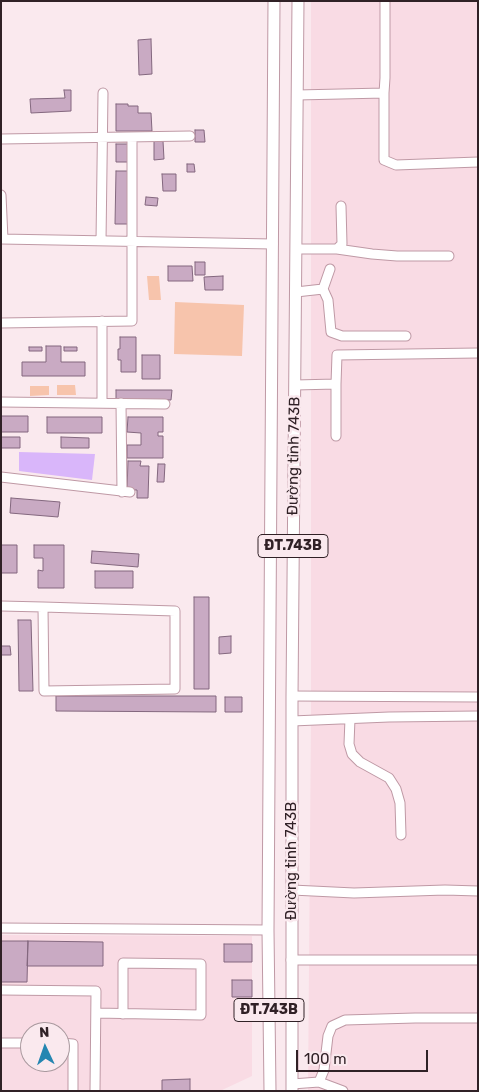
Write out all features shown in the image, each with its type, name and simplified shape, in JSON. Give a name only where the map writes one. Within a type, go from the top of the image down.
[{"type":"main road","name":"Đường tỉnh 743B","points":[[274,1],[287,245],[296,292],[292,696],[292,1087]]},
{"type":"main road","name":"Đường tỉnh 743B","points":[[270,1091],[268,930],[287,245],[297,95],[298,1]]},
{"type":"street","points":[[384,1],[384,160],[396,165],[478,162]]},
{"type":"street","points":[[101,241],[103,93]]},
{"type":"street","points":[[297,95],[384,93]]},
{"type":"street","points":[[1,139],[190,136]]},
{"type":"street","points":[[1,322],[132,321],[132,137]]},
{"type":"street","points":[[1,195],[2,239],[287,245],[398,256],[449,256]]},
{"type":"street","points":[[337,249],[342,244],[341,206]]},
{"type":"street","points":[[330,268],[323,289],[328,300],[330,332],[342,336],[406,336]]},
{"type":"street","points":[[296,292],[323,289]]},
{"type":"street","points":[[102,321],[102,403]]},
{"type":"street","points":[[336,436],[337,355],[478,353]]},
{"type":"street","points":[[295,385],[336,384]]},
{"type":"street","points":[[1,402],[165,404]]},
{"type":"street","points":[[1,477],[126,492],[121,403]]},
{"type":"street","points":[[1,606],[43,607],[174,611],[175,690],[44,691],[43,607]]},
{"type":"street","points":[[292,696],[478,697]]},
{"type":"street","points":[[292,721],[478,716]]},
{"type":"street","points":[[350,719],[349,744],[352,754],[360,762],[389,778],[396,790],[400,803],[401,835]]},
{"type":"street","points":[[292,890],[354,893],[444,890],[478,891]]},
{"type":"street","points":[[1,928],[268,930]]},
{"type":"street","points":[[291,960],[478,960]]},
{"type":"street","points":[[96,1014],[200,1015],[201,964],[123,963],[123,1014]]},
{"type":"street","points":[[1,990],[96,991],[95,1091]]},
{"type":"street","points":[[319,1082],[324,1070],[328,1036],[332,1026],[346,1020],[478,1018]]},
{"type":"street","points":[[1,1043],[20,1043]]},
{"type":"street","points":[[70,1044],[73,1044],[73,1091]]},
{"type":"street","points":[[292,1087],[319,1082],[343,1091]]},
{"type":"shaded area","points":[[311,1],[478,1],[478,1091],[308,1091],[311,722]]},
{"type":"shaded area","points":[[147,276],[159,276],[161,300],[149,300]]},
{"type":"shaded area","points":[[175,302],[244,305],[242,356],[174,354]]},
{"type":"shaded area","points":[[57,385],[75,385],[76,395],[57,395]]},
{"type":"shaded area","points":[[30,386],[49,386],[49,395],[30,396]]},
{"type":"shaded area","points":[[19,452],[95,454],[92,480],[19,471]]},
{"type":"shaded area","points":[[1,935],[252,936],[252,1076],[220,1091],[1,1091]]},
{"type":"building","points":[[151,39],[152,74],[139,75],[138,40]]},
{"type":"building","points":[[64,90],[71,90],[71,111],[31,113],[30,99],[65,98]]},
{"type":"building","points":[[116,104],[138,106],[138,113],[151,113],[152,131],[116,131]]},
{"type":"building","points":[[195,130],[204,130],[205,142],[195,142]]},
{"type":"building","points":[[154,141],[163,141],[164,159],[154,160]]},
{"type":"building","points":[[116,144],[129,144],[129,162],[116,162]]},
{"type":"building","points":[[187,164],[194,164],[195,172],[187,172]]},
{"type":"building","points":[[116,171],[129,171],[129,224],[115,224]]},
{"type":"building","points":[[162,174],[176,174],[176,191],[163,191]]},
{"type":"building","points":[[146,197],[158,198],[157,206],[145,205]]},
{"type":"building","points":[[195,262],[205,262],[205,275],[195,275]]},
{"type":"building","points":[[168,266],[192,266],[193,281],[168,281]]},
{"type":"building","points":[[223,276],[223,290],[205,290],[204,277]]},
{"type":"building","points":[[120,337],[136,337],[136,372],[121,372],[121,360],[118,360]]},
{"type":"building","points":[[46,346],[61,346],[61,362],[85,362],[85,376],[22,376],[22,362],[46,362]]},
{"type":"building","points":[[29,347],[42,347],[42,351],[29,351]]},
{"type":"building","points":[[64,347],[77,347],[77,351],[64,351]]},
{"type":"building","points":[[142,355],[160,355],[160,379],[142,379]]},
{"type":"building","points":[[116,390],[172,390],[171,400],[116,400]]},
{"type":"building","points":[[1,416],[28,416],[28,432],[1,432]]},
{"type":"building","points":[[47,417],[102,417],[102,433],[47,433]]},
{"type":"building","points":[[128,417],[163,417],[163,432],[158,432],[158,436],[163,436],[163,458],[127,458],[127,445],[141,445],[141,433],[127,432]]},
{"type":"building","points":[[1,437],[20,437],[20,448],[1,448]]},
{"type":"building","points":[[61,437],[89,438],[89,448],[61,448]]},
{"type":"building","points":[[128,461],[141,461],[140,466],[149,466],[148,498],[137,498],[137,490],[127,490]]},
{"type":"building","points":[[158,464],[165,464],[164,482],[157,482]]},
{"type":"building","points":[[11,498],[60,502],[58,517],[10,513]]},
{"type":"building","points":[[1,545],[17,545],[17,573],[1,573]]},
{"type":"building","points":[[34,545],[64,545],[64,588],[38,588],[38,570],[43,571],[43,558],[34,558]]},
{"type":"building","points":[[92,551],[139,554],[138,567],[91,563]]},
{"type":"building","points":[[95,571],[133,571],[133,588],[95,588]]},
{"type":"building","points":[[194,597],[209,597],[209,689],[194,689]]},
{"type":"building","points":[[18,620],[31,620],[33,691],[19,691]]},
{"type":"building","points":[[231,636],[231,653],[219,654],[219,637]]},
{"type":"building","points":[[1,646],[10,646],[11,655],[1,655]]},
{"type":"building","points":[[56,696],[216,696],[216,712],[56,711]]},
{"type":"building","points":[[225,697],[242,697],[242,712],[225,712]]},
{"type":"building","points":[[1,941],[28,941],[27,982],[1,982]]},
{"type":"building","points":[[28,941],[103,942],[103,966],[27,966]]},
{"type":"building","points":[[224,944],[252,944],[252,962],[224,962]]},
{"type":"building","points":[[232,980],[252,980],[252,997],[232,997]]},
{"type":"building","points":[[190,1079],[190,1091],[162,1091],[162,1080]]}]
